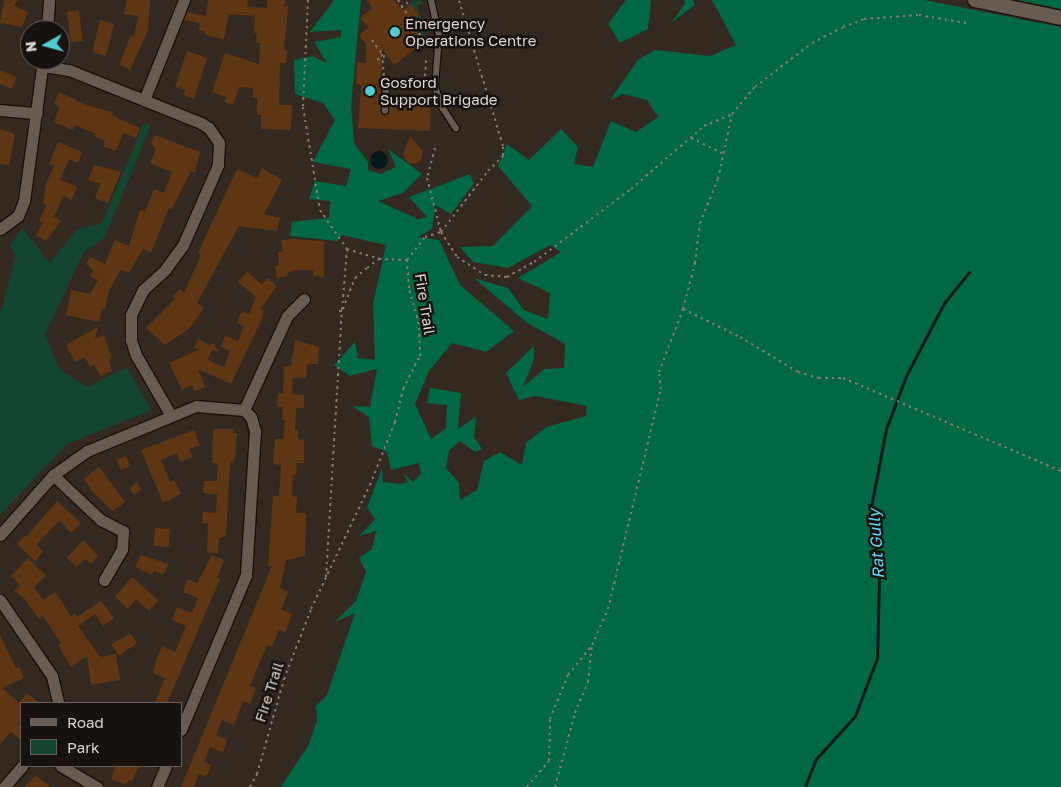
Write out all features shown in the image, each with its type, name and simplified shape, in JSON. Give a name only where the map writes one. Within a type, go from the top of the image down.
[{"type":"main road","points":[[975,0],[1061,18]]},
{"type":"street","points":[[48,20],[49,0]]},
{"type":"street","points":[[144,100],[184,0]]},
{"type":"street","points":[[0,229],[18,216],[24,201],[42,70]]},
{"type":"street","points":[[70,70],[210,128],[220,149],[218,164],[183,245],[164,270],[143,290],[131,314],[131,340],[136,355],[170,414]]},
{"type":"street","points":[[0,110],[37,113]]},
{"type":"street","points":[[244,410],[287,316],[304,300]]},
{"type":"street","points":[[0,535],[53,475],[87,451],[170,414],[196,406],[244,410],[251,417],[255,431],[246,576],[182,728]]},
{"type":"street","points":[[53,475],[101,520],[123,531],[122,549],[104,580]]},
{"type":"street","points":[[0,600],[52,676],[58,702]]},
{"type":"street","points":[[4,787],[21,767]]},
{"type":"street","points":[[64,767],[97,787]]},
{"type":"street","points":[[158,787],[166,767]]},
{"type":"lane","points":[[431,0],[439,35],[435,86],[443,108],[456,128]]},
{"type":"lane","points":[[385,111],[386,83],[435,86]]},
{"type":"path","points":[[308,0],[303,107],[320,210],[347,249],[379,259],[407,260]]},
{"type":"path","points":[[398,0],[423,39]]},
{"type":"path","points":[[402,8],[411,0]]},
{"type":"path","points":[[442,232],[488,170],[503,156],[503,146],[459,0]]},
{"type":"path","points":[[435,148],[427,178],[442,232],[457,257],[485,274],[507,278],[534,262],[623,195],[704,126],[732,114],[755,87],[812,43],[843,26],[864,19],[919,16],[966,23]]},
{"type":"path","points":[[372,40],[383,58],[386,83]]},
{"type":"path","points":[[377,60],[387,55]]},
{"type":"path","points":[[425,76],[426,60]]},
{"type":"path","points":[[527,787],[549,761],[550,718],[568,675],[592,645],[608,609],[624,532],[661,389],[659,372],[683,308],[695,263],[700,223],[718,179],[732,114]]},
{"type":"path","points":[[691,138],[724,154]]},
{"type":"path","name":"Fire Trail","points":[[250,787],[257,774],[284,679],[326,578],[370,485],[395,422],[403,389],[420,356],[419,324],[409,288],[407,260],[425,237],[442,232]]},
{"type":"path","points":[[326,578],[347,249]]},
{"type":"path","points":[[342,312],[354,278],[379,259]]},
{"type":"path","points":[[683,308],[740,337],[798,372],[819,378],[844,378],[1061,471]]},
{"type":"path","points":[[335,311],[342,312]]},
{"type":"path","points":[[555,787],[575,713],[588,682],[592,645]]},
{"type":"green space","points":[[334,0],[361,0],[351,106],[354,143],[368,162],[368,170],[381,174],[396,167],[388,149],[422,174],[403,193],[378,201],[418,219],[427,217],[409,197],[470,174],[474,183],[451,214],[435,205],[432,229],[418,237],[439,240],[460,285],[514,331],[486,352],[452,343],[429,371],[415,404],[431,439],[446,428],[447,405],[427,403],[430,388],[461,393],[458,429],[476,417],[474,437],[482,449],[475,452],[460,441],[449,451],[446,468],[459,483],[460,500],[477,490],[484,461],[500,452],[522,465],[526,443],[546,427],[586,416],[587,406],[535,396],[519,400],[506,373],[534,346],[534,359],[523,387],[544,369],[564,368],[565,344],[526,322],[474,278],[508,288],[524,310],[548,319],[550,293],[518,278],[561,252],[550,245],[508,268],[473,262],[460,247],[493,246],[532,206],[498,166],[507,144],[529,160],[561,129],[578,147],[574,164],[593,167],[611,121],[636,132],[658,117],[647,100],[623,94],[610,100],[638,60],[655,50],[710,56],[736,45],[712,0],[924,0],[1061,27],[1061,787],[281,787],[309,744],[317,720],[316,706],[327,695],[355,613],[335,622],[356,601],[366,572],[359,558],[372,549],[376,531],[359,536],[375,519],[367,507],[382,468],[383,482],[400,484],[408,482],[403,473],[413,482],[421,473],[419,463],[391,470],[387,452],[372,446],[369,417],[352,406],[370,407],[377,369],[350,376],[334,365],[355,342],[358,358],[375,360],[373,304],[386,245],[342,235],[337,241],[290,236],[292,222],[329,218],[330,201],[309,199],[315,181],[346,186],[351,169],[313,162],[335,120],[323,103],[295,94],[294,60],[312,56],[327,63],[314,42],[341,37],[341,30],[310,32]]},
{"type":"green space","points":[[414,0],[424,2],[417,5],[424,28],[432,26],[433,32],[424,32],[422,36],[419,33],[421,30],[413,20],[419,14],[411,4],[405,7]]},
{"type":"green space","points":[[626,0],[651,0],[648,29],[620,43],[608,24]]},
{"type":"green space","points":[[684,0],[693,0],[695,5],[672,22],[685,3]]},
{"type":"green space","points":[[1017,0],[1061,0],[1061,9]]},
{"type":"green space","points":[[144,122],[151,125],[105,237],[84,252],[45,334],[60,370],[88,387],[127,367],[151,410],[67,444],[0,515],[0,314],[16,256],[10,245],[22,228],[50,263],[77,229],[102,223]]},
{"type":"shaded area","points":[[379,151],[385,154],[388,160],[385,166],[379,169],[373,166],[370,160],[373,154]]},
{"type":"building","points":[[4,0],[17,0],[14,6],[28,12],[25,20],[20,20],[20,27],[0,23]]},
{"type":"building","points":[[127,0],[150,0],[148,30],[130,70],[119,65],[131,35],[134,37],[138,16],[124,14]]},
{"type":"building","points":[[208,0],[248,0],[247,7],[267,8],[267,0],[285,0],[284,6],[288,6],[284,50],[287,50],[286,63],[280,63],[279,105],[292,105],[291,130],[261,129],[261,115],[257,115],[257,98],[253,98],[253,88],[239,87],[233,105],[224,102],[226,97],[212,92],[225,53],[259,64],[260,43],[256,43],[257,33],[254,33],[255,16],[229,14],[224,39],[205,35],[205,32],[199,30],[200,23],[184,20],[187,12],[206,16]]},
{"type":"building","points":[[367,0],[394,0],[403,10],[411,4],[419,15],[411,21],[424,42],[394,65],[382,49],[380,111],[384,116],[389,113],[390,94],[431,96],[430,131],[358,128],[361,85],[356,84],[357,62],[366,63],[366,44],[359,35],[369,28],[360,18],[372,8]]},
{"type":"building","points":[[79,10],[83,41],[71,42],[70,20],[68,20],[67,11]]},
{"type":"building","points":[[100,20],[114,24],[106,56],[95,53],[93,49]]},
{"type":"building","points":[[187,51],[207,58],[194,99],[184,95],[185,90],[175,87]]},
{"type":"building","points":[[0,70],[17,77],[12,89],[0,84]]},
{"type":"building","points":[[59,92],[89,106],[113,112],[111,115],[140,128],[136,138],[123,133],[116,151],[103,146],[105,141],[94,136],[96,134],[75,125],[73,130],[54,122],[60,107],[54,104]]},
{"type":"building","points":[[0,129],[15,134],[9,165],[0,164]]},
{"type":"building","points":[[155,135],[200,152],[195,173],[191,171],[172,209],[169,208],[151,253],[143,249],[129,273],[121,269],[109,291],[105,309],[102,309],[99,322],[66,315],[71,290],[90,294],[98,280],[90,276],[93,270],[86,264],[90,257],[105,264],[115,240],[129,246],[140,210],[145,212],[154,189],[164,193],[172,172],[150,163],[156,150],[151,143]]},
{"type":"building","points":[[410,136],[423,151],[421,160],[415,164],[408,163],[403,154]]},
{"type":"building","points":[[58,142],[82,152],[78,163],[69,159],[60,180],[77,187],[72,200],[63,196],[54,217],[61,221],[46,241],[36,235],[43,222],[39,220],[47,205],[43,204],[46,184],[54,165],[49,164]]},
{"type":"building","points":[[94,165],[121,172],[108,203],[95,198],[100,184],[88,180]]},
{"type":"building","points":[[262,168],[282,180],[264,214],[280,218],[277,231],[239,226],[197,303],[204,308],[190,328],[165,345],[146,328],[176,298],[173,297],[179,289],[184,293],[201,255],[198,253],[237,169],[257,178]]},
{"type":"building","points":[[281,240],[324,241],[324,277],[313,276],[313,270],[295,270],[287,273],[288,276],[277,278],[275,266],[279,265],[278,252],[283,252]]},
{"type":"building","points":[[247,271],[262,285],[267,278],[277,286],[260,309],[264,311],[261,321],[231,384],[198,369],[205,387],[195,391],[192,385],[182,390],[169,363],[201,349],[194,348],[198,339],[210,345],[215,343],[214,346],[220,351],[212,350],[208,360],[224,367],[230,351],[221,347],[225,336],[238,341],[244,326],[237,323],[242,311],[249,314],[256,297],[238,282]]},
{"type":"building","points":[[98,327],[95,339],[104,335],[112,358],[109,360],[112,371],[101,376],[94,365],[90,367],[85,357],[75,362],[66,345]]},
{"type":"building","points":[[295,340],[319,347],[318,364],[307,364],[306,378],[293,378],[292,394],[304,395],[304,408],[296,408],[295,430],[298,430],[298,439],[304,440],[304,463],[297,463],[296,475],[293,475],[292,496],[297,497],[296,513],[306,513],[305,556],[286,560],[280,588],[288,592],[281,610],[292,614],[285,632],[279,630],[272,647],[267,645],[250,686],[256,688],[250,704],[243,701],[234,725],[222,720],[216,735],[227,740],[223,752],[210,747],[204,762],[211,765],[206,777],[199,774],[194,787],[181,787],[272,566],[268,566],[273,496],[279,496],[281,465],[273,464],[275,439],[283,439],[285,420],[282,419],[283,407],[277,407],[278,393],[283,394],[284,366],[291,366]]},
{"type":"building","points":[[213,429],[234,429],[233,433],[237,433],[235,459],[230,464],[226,536],[219,538],[218,553],[207,553],[208,523],[202,523],[203,512],[216,513],[217,494],[203,493],[204,481],[217,481],[218,464],[212,463]]},
{"type":"building","points":[[194,430],[200,445],[189,449],[193,457],[180,462],[177,453],[161,460],[170,482],[174,480],[181,494],[163,503],[141,450]]},
{"type":"building","points":[[126,456],[130,466],[121,470],[117,460]]},
{"type":"building","points":[[99,467],[125,502],[113,511],[92,491],[84,479]]},
{"type":"building","points":[[137,482],[141,490],[133,495],[130,488]]},
{"type":"building","points":[[57,501],[81,523],[71,533],[59,521],[36,545],[43,551],[35,561],[17,544],[24,536],[26,537]]},
{"type":"building","points":[[155,528],[170,529],[169,547],[154,546]]},
{"type":"building","points":[[83,540],[98,556],[91,564],[85,559],[77,567],[67,558]]},
{"type":"building","points":[[141,555],[169,564],[163,575],[154,571],[152,575],[135,567]]},
{"type":"building","points":[[212,555],[224,560],[217,578],[220,579],[167,702],[155,702],[165,678],[153,673],[157,658],[162,646],[175,652],[186,626],[172,620],[177,607],[192,613],[198,598],[183,592],[188,579],[197,583]]},
{"type":"building","points":[[28,558],[46,576],[34,587],[43,600],[55,592],[71,616],[75,613],[77,617],[101,601],[106,607],[114,618],[103,626],[95,614],[78,626],[100,657],[116,654],[120,680],[91,685],[87,656],[71,667],[58,645],[61,643],[43,616],[39,619],[24,598],[14,591],[20,585],[11,576]]},
{"type":"building","points":[[132,577],[158,600],[149,611],[136,599],[128,609],[115,597]]},
{"type":"building","points":[[131,634],[137,643],[119,656],[111,644]]},
{"type":"building","points":[[0,635],[16,668],[19,667],[24,678],[2,688],[19,703],[27,693],[38,702],[20,702],[20,720],[18,723],[20,725],[20,739],[11,732],[0,744]]},
{"type":"building","points":[[116,767],[139,767],[132,781],[128,780],[126,785],[111,779]]},
{"type":"building","points":[[36,775],[50,787],[25,787]]},
{"type":"waterway","name":"Rat Gully","points":[[805,787],[816,759],[855,716],[877,658],[879,581],[871,507],[886,429],[906,376],[944,303],[969,272]]},
{"type":"place","name":"Emergency Operations Centre","points":[[395,32]]},
{"type":"place","name":"Gosford Support Brigade","points":[[370,91]]}]
